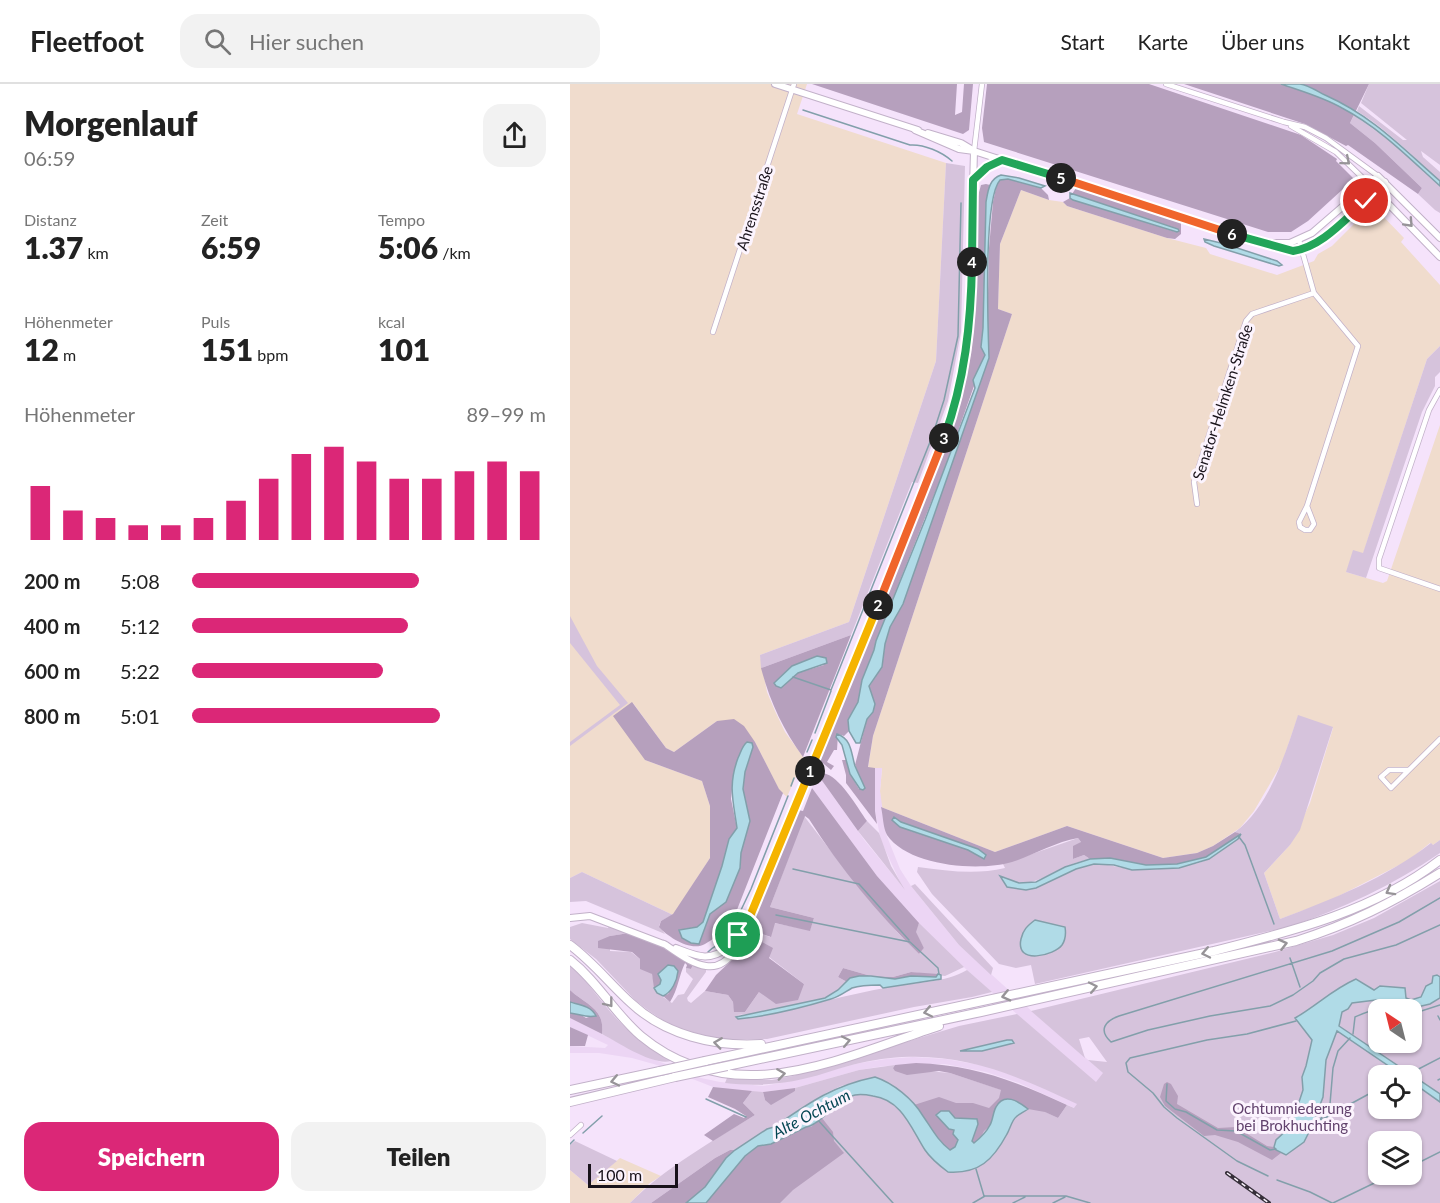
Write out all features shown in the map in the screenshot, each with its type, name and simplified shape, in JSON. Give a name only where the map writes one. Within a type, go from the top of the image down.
[{"type":"highway","points":[[570,1090],[1214,951],[1293,931],[1328,920],[1386,894],[1440,860]]},
{"type":"highway","points":[[570,1102],[1296,941],[1331,930],[1371,913],[1401,898],[1440,873]]},
{"type":"highway","points":[[570,945],[597,967],[633,1005],[676,1031],[698,1040],[738,1045],[797,1040]]},
{"type":"highway","points":[[570,960],[589,976],[623,1020],[651,1044],[695,1067],[721,1073],[766,1075],[804,1070],[981,1012]]},
{"type":"street","points":[[775,84],[794,87],[915,130],[961,143],[974,151],[1293,251],[1302,250],[1329,234],[1385,182]]},
{"type":"street","points":[[664,944],[692,961],[714,966],[722,963],[731,955],[743,938],[939,452],[957,396],[969,335],[974,151],[982,84]]},
{"type":"street","points":[[1166,84],[1305,127],[1326,138],[1385,182],[1440,238]]},
{"type":"street","name":"Ahrensstraße","points":[[713,332],[794,87]]},
{"type":"street","points":[[1284,122],[1336,152],[1440,257]]},
{"type":"street","points":[[973,180],[987,167],[1002,160]]},
{"type":"street","points":[[1262,243],[1290,243],[1320,228],[1378,176]]},
{"type":"street","points":[[1299,240],[1314,293],[1358,346],[1299,522],[1300,527],[1305,530],[1312,528],[1314,524],[1306,506]]},
{"type":"street","name":"Senator-Helmken-Straße","points":[[1197,504],[1194,482],[1246,321],[1252,314],[1314,293]]},
{"type":"street","points":[[1440,390],[1429,410],[1378,559],[1379,568],[1440,589]]},
{"type":"street","points":[[1408,770],[1389,770],[1381,777],[1390,788],[1440,739]]},
{"type":"street","points":[[570,918],[590,916],[696,956],[707,957],[720,954],[730,946]]},
{"type":"street","points":[[714,966],[748,921]]},
{"type":"street","points":[[570,1135],[581,1125]]},
{"type":"shaded area","points":[[570,84],[807,84],[797,114],[946,163],[936,361],[849,622],[760,655],[767,692],[775,711],[785,732],[804,758],[787,797],[779,790],[755,742],[717,721],[674,752],[666,748],[633,703],[645,760],[702,781],[710,806],[710,858],[673,915],[582,872],[570,878]]},
{"type":"shaded area","points":[[812,84],[957,84],[955,115],[962,112],[964,84],[973,84],[969,130],[963,134]]},
{"type":"shaded area","points":[[987,84],[1149,84],[1301,135],[1337,159],[1336,161],[1354,179],[1308,221],[1291,232],[1268,232],[984,142],[982,128]]},
{"type":"shaded area","points":[[1184,84],[1369,84],[1350,123],[1375,143],[1422,188],[1418,194],[1348,145],[1305,124]]},
{"type":"shaded area","points":[[1008,179],[1041,188],[1048,195],[1049,200],[1021,190],[1000,244],[998,309],[1012,314],[873,736],[868,767],[875,768],[877,824],[846,783],[842,760],[847,760],[850,774],[859,789],[863,786],[855,765],[867,719],[873,712],[869,687],[882,667],[890,627],[903,604],[989,358],[987,340],[989,248],[993,202],[997,183]]},
{"type":"shaded area","points":[[981,185],[990,185],[986,202],[981,347],[985,355],[946,465],[876,641],[862,680],[858,702],[848,720],[849,731],[844,736],[838,734],[837,750],[834,750],[827,762],[834,766],[831,770],[818,759],[947,443],[965,384],[974,322],[978,196]]},
{"type":"shaded area","points":[[1076,188],[1181,222],[1181,234],[1175,239],[1167,238],[1067,206],[1063,202],[1070,198],[1176,232],[1179,231],[1072,194]]},
{"type":"shaded area","points":[[1021,190],[1167,238],[1206,248],[1210,254],[1277,275],[1314,261],[1318,254],[1332,246],[1366,212],[1372,209],[1377,210],[1404,238],[1401,242],[1440,285],[1440,346],[1427,359],[1363,554],[1346,572],[1383,583],[1387,581],[1440,425],[1440,840],[1433,845],[1430,843],[1409,860],[1329,901],[1280,919],[1264,873],[1290,845],[1310,803],[1333,728],[1298,716],[1282,763],[1254,811],[1240,828],[1213,846],[1197,853],[1163,858],[1067,826],[995,852],[881,807],[882,768],[868,768],[873,736],[1012,314],[998,309],[1000,244]]},
{"type":"shaded area","points":[[851,635],[803,757],[778,715],[761,668]],"holes":[[[817,656],[824,665],[798,673],[781,688],[792,666]]]},
{"type":"shaded area","points":[[632,702],[666,748],[674,752],[717,721],[734,719],[744,726],[755,742],[783,793],[729,930],[705,944],[687,945],[674,939],[659,927],[661,921],[673,914],[710,858],[710,806],[702,781],[645,760],[613,716]],"holes":[[[753,747],[745,772],[743,789],[750,821],[741,853],[740,868],[710,914],[699,944],[691,943],[682,938],[679,930],[697,927],[703,922],[729,839],[737,828],[731,799],[734,771]]]},
{"type":"shaded area","points":[[875,768],[882,768],[880,791],[886,834],[900,869],[911,886],[959,945],[1152,1115],[1103,1121],[1019,1083],[986,1072],[945,1064],[884,1066],[859,1070],[795,1088],[763,1092],[713,1087],[657,1065],[632,1058],[599,1053],[570,1053],[570,1046],[605,1048],[608,1045],[570,1027],[570,1018],[643,1055],[701,1078],[720,1082],[763,1086],[860,1063],[913,1057],[946,1059],[986,1066],[1016,1075],[1100,1114],[1122,1106],[971,974],[916,921],[877,876],[812,788],[818,775],[865,841],[902,886],[881,841],[875,811]]},
{"type":"shaded area","points":[[823,773],[842,786],[867,821],[858,831],[818,775]]},
{"type":"shaded area","points":[[812,788],[877,876],[919,923],[916,932],[924,948],[919,954],[889,923],[860,890],[805,816],[770,907],[814,918],[810,931],[775,923],[771,937],[762,934],[760,941],[773,948],[769,958],[804,984],[798,1000],[776,1004],[759,992],[745,1012],[734,1012],[733,1002],[728,995],[705,991],[716,975],[733,959],[739,959],[748,948],[744,943],[798,810],[803,811]]},
{"type":"shaded area","points":[[881,807],[995,852],[1067,826],[1163,858],[1197,853],[1235,832],[1241,834],[1206,857],[1177,864],[1146,865],[1110,858],[1090,859],[1084,855],[1073,859],[1073,846],[1081,842],[1078,838],[1061,842],[1012,862],[998,865],[963,866],[927,860],[897,845],[887,835]],"holes":[[[894,817],[901,822],[978,849],[985,857],[911,831]]]},
{"type":"shaded area","points":[[629,933],[660,946],[693,965],[691,969],[686,968],[685,963],[670,1002],[663,996],[668,994],[672,987],[668,965],[658,974],[660,984],[654,988],[652,974],[640,969],[640,959],[632,952],[598,948],[598,941],[610,936]]},
{"type":"shaded area","points":[[843,968],[871,976],[893,977],[911,972],[938,974],[936,977],[911,976],[895,979],[859,976],[850,978],[847,982],[838,977]]},
{"type":"shaded area","points":[[570,990],[593,1008],[601,1018],[602,1034],[570,1018],[570,1013],[578,1013],[586,1018],[595,1015],[587,1007],[570,1002]]},
{"type":"shaded area","points":[[570,1027],[588,1035],[585,1046],[570,1046]]},
{"type":"shaded area","points":[[916,1063],[957,1067],[994,1076],[1067,1105],[1058,1118],[1045,1112],[1028,1109],[1019,1102],[984,1131],[980,1139],[974,1143],[954,1129],[958,1140],[955,1147],[950,1150],[914,1105],[939,1097],[956,1103],[973,1103],[989,1108],[999,1098],[1001,1090],[950,1073],[939,1071],[907,1075],[893,1068],[895,1065]]},
{"type":"shaded area","points":[[1167,1082],[1171,1084],[1178,1096],[1177,1104],[1218,1128],[1236,1127],[1281,1153],[1272,1160],[1238,1142],[1215,1135],[1204,1136],[1165,1106],[1160,1097],[1164,1084]]},
{"type":"shaded area","points":[[713,1087],[752,1091],[743,1103],[755,1115],[713,1141],[704,1135],[734,1114],[744,1118],[746,1116],[708,1097]]},
{"type":"shaded area","points":[[795,1088],[795,1091],[771,1105],[765,1100],[763,1092]]},
{"type":"shaded area","points":[[822,1118],[833,1132],[834,1141],[844,1153],[793,1190],[780,1203],[706,1203],[745,1156],[758,1146],[771,1144],[806,1127],[811,1127]]},
{"type":"shaded area","points":[[730,1150],[735,1150],[726,1158],[705,1187],[686,1203],[651,1203],[715,1158]]},
{"type":"shaded area","points":[[620,1158],[661,1176],[650,1183],[630,1203],[570,1203],[570,1170],[588,1185]]},
{"type":"green space","points":[[1369,84],[1440,84],[1440,165],[1421,151],[1423,157],[1440,172],[1440,181],[1390,135],[1357,111],[1359,106],[1403,140],[1407,140],[1361,103]]},
{"type":"green space","points":[[1354,115],[1398,147],[1440,186],[1440,213],[1418,194],[1422,188],[1375,143],[1350,123]]},
{"type":"green space","points":[[946,163],[965,166],[961,332],[948,401],[918,483],[912,482],[851,635],[761,668],[760,655],[849,622],[936,361]]},
{"type":"green space","points":[[1440,346],[1440,372],[1435,377],[1435,386],[1422,412],[1366,578],[1346,572],[1353,550],[1363,553],[1427,359]]},
{"type":"green space","points":[[570,616],[597,666],[628,703],[570,746],[570,742],[620,705],[570,643]]},
{"type":"green space","points":[[1298,715],[1333,727],[1300,830],[1290,845],[1264,873],[1280,919],[1358,887],[1396,867],[1431,843],[1433,845],[1440,840],[1440,853],[1404,876],[1367,895],[1288,927],[1035,984],[1031,965],[1016,968],[999,964],[932,894],[917,872],[918,867],[973,872],[1005,868],[1003,864],[1078,838],[1081,842],[1073,859],[1084,855],[1090,859],[1069,865],[1027,883],[1012,881],[1005,877],[1007,887],[1018,889],[1037,886],[1074,869],[1090,865],[1101,864],[1147,870],[1204,861],[1240,836],[1235,832],[1258,808],[1275,778]]},
{"type":"green space","points":[[804,816],[860,889],[919,954],[924,948],[915,932],[919,923],[964,967],[945,976],[911,972],[893,977],[871,976],[843,968],[838,977],[847,982],[825,998],[761,1013],[737,1015],[747,1018],[759,1016],[874,990],[940,980],[967,970],[992,992],[767,1039],[724,1040],[687,1031],[669,1024],[652,1013],[637,1002],[596,959],[570,939],[570,927],[582,923],[608,928],[609,926],[629,933],[610,936],[610,951],[631,952],[640,959],[652,974],[657,993],[672,1003],[678,995],[684,994],[693,979],[686,972],[686,968],[691,969],[693,965],[706,969],[706,972],[687,998],[688,1001],[691,1003],[705,991],[728,995],[733,1002],[735,1012],[745,1012],[759,992],[804,984],[769,957],[760,941],[762,934],[770,937],[774,923],[810,930],[814,918],[770,907]]},
{"type":"green space","points":[[867,821],[879,833],[891,866],[905,890],[858,831]]},
{"type":"green space","points":[[582,872],[673,915],[661,921],[659,926],[665,934],[586,901],[570,902],[570,878]]},
{"type":"green space","name":"Ochtumniederung bei Brokhuchting","points":[[1440,881],[1440,1203],[662,1203],[875,1077],[841,1086],[826,1093],[735,1150],[730,1150],[715,1158],[651,1203],[630,1203],[674,1166],[755,1115],[743,1103],[752,1091],[763,1092],[765,1100],[795,1091],[795,1088],[859,1070],[895,1065],[893,1068],[950,1073],[1002,1090],[1058,1118],[1067,1105],[1074,1108],[1077,1104],[998,1071],[946,1059],[890,1058],[774,1084],[725,1083],[727,1078],[772,1080],[793,1076],[959,1026],[1017,1014],[1096,1082],[1103,1073],[1088,1060],[1107,1062],[1089,1037],[1079,1039],[1085,1058],[1031,1011],[1275,952],[1333,935],[1374,918]]},
{"type":"green space","points":[[915,884],[993,968],[991,975],[959,945],[911,886]]},
{"type":"green space","points":[[570,965],[629,1031],[671,1061],[664,1062],[646,1057],[602,1034],[601,1018],[593,1008],[570,990]]},
{"type":"green space","points":[[575,1141],[617,1161],[588,1185],[570,1170],[570,1145]]},
{"type":"water","points":[[1281,84],[1306,86],[1358,113],[1412,156],[1440,181],[1440,186],[1394,144],[1356,116],[1312,94]]},
{"type":"water","points":[[1001,175],[1045,186],[1041,188],[1008,179],[1000,180],[995,192],[989,237],[989,358],[903,604],[890,627],[882,667],[869,686],[875,704],[873,712],[867,719],[860,743],[856,743],[849,731],[848,720],[858,702],[862,680],[876,641],[925,520],[975,388],[973,380],[985,355],[981,347],[986,202],[992,182]]},
{"type":"water","points":[[1070,193],[1179,231],[1073,200],[1070,198]]},
{"type":"water","points":[[1204,239],[1277,261],[1282,265],[1214,246],[1205,242]]},
{"type":"water","points":[[817,656],[826,658],[827,663],[798,673],[781,688],[776,686],[774,683],[792,666]]},
{"type":"water","points":[[837,734],[846,739],[852,751],[855,766],[865,788],[863,790],[850,774],[842,745],[836,737]]},
{"type":"water","points":[[747,742],[752,743],[753,747],[745,772],[743,789],[750,821],[741,853],[740,868],[726,902],[710,914],[699,944],[691,943],[682,938],[679,930],[697,927],[703,922],[729,839],[737,828],[732,793],[733,776],[738,758]]},
{"type":"water","points":[[894,817],[901,822],[978,849],[986,855],[984,859],[968,850],[900,827],[892,820]]},
{"type":"water","points":[[1241,834],[1238,839],[1209,859],[1179,868],[1132,870],[1114,865],[1094,864],[1026,890],[1007,887],[1000,876],[1019,883],[1036,882],[1065,867],[1090,859],[1110,858],[1146,865],[1177,864],[1206,857]]},
{"type":"water","points":[[1035,920],[1065,927],[1064,940],[1058,949],[1037,956],[1024,953],[1021,947],[1022,936],[1026,928]]},
{"type":"water","points":[[668,965],[674,966],[678,971],[671,989],[663,996],[654,988],[660,984],[658,974]]},
{"type":"water","points":[[938,974],[941,975],[941,979],[883,988],[880,985],[859,986],[834,998],[797,1008],[750,1018],[738,1019],[736,1017],[825,998],[838,990],[850,978],[859,976],[895,979],[911,976],[936,977]]},
{"type":"water","points":[[1433,976],[1440,977],[1440,998],[1422,1006],[1422,999],[1414,999],[1421,997],[1426,986],[1432,983]]},
{"type":"water","points":[[1356,979],[1374,990],[1380,986],[1405,988],[1406,998],[1408,999],[1368,999],[1368,1001],[1352,1003],[1342,1012],[1339,1026],[1368,1046],[1368,1052],[1337,1031],[1326,1060],[1323,1097],[1304,1142],[1286,1155],[1276,1150],[1274,1147],[1276,1140],[1291,1126],[1303,1090],[1302,1077],[1312,1040],[1295,1018]]},
{"type":"water","points":[[570,1002],[588,1008],[596,1016],[570,1013]]},
{"type":"water","points":[[1012,1040],[1014,1043],[982,1051],[960,1051]]},
{"type":"water","points":[[1370,1053],[1379,1053],[1397,1065],[1387,1065]]},
{"type":"water","name":"Alte Ochtum","points":[[875,1077],[889,1083],[908,1098],[950,1150],[955,1147],[958,1140],[953,1134],[954,1130],[949,1129],[936,1115],[941,1111],[949,1111],[955,1118],[977,1119],[978,1124],[972,1141],[974,1143],[989,1127],[999,1102],[1011,1099],[1028,1109],[1015,1118],[1002,1143],[984,1164],[968,1171],[948,1172],[927,1153],[899,1109],[883,1099],[855,1095],[848,1097],[811,1126],[771,1144],[758,1146],[745,1156],[706,1203],[686,1203],[705,1187],[726,1158],[735,1150],[833,1090]]},
{"type":"water","points":[[1422,1082],[1440,1094],[1440,1102],[1422,1089]]},
{"type":"waterway","points":[[803,110],[910,145],[927,147],[952,161]]},
{"type":"waterway","points":[[793,677],[831,690],[932,437],[944,400],[958,336],[961,203]]},
{"type":"waterway","points":[[815,733],[831,691]]},
{"type":"waterway","points":[[807,752],[812,740]]},
{"type":"waterway","points":[[791,786],[794,778]]},
{"type":"waterway","points":[[732,929],[751,889],[788,796]]},
{"type":"waterway","points":[[1239,837],[1245,845],[1274,924]]},
{"type":"waterway","points":[[793,869],[859,884],[909,940]]},
{"type":"waterway","points":[[1440,898],[1399,922],[1332,951],[1119,1016],[1107,1023],[1105,1034],[1111,1042],[1148,1030],[1270,1006],[1293,995],[1320,973],[1344,959],[1396,945],[1440,925]]},
{"type":"waterway","points":[[776,915],[910,942],[938,968],[939,974]]},
{"type":"waterway","points":[[708,952],[728,936]]},
{"type":"waterway","points":[[1290,958],[1300,987]]},
{"type":"waterway","points":[[1422,1011],[1440,1005]]},
{"type":"waterway","points":[[1353,1034],[1355,1017],[1368,1012]]},
{"type":"waterway","points":[[1438,1016],[1440,1020]]},
{"type":"waterway","points":[[1268,1176],[1237,1161],[1177,1118],[1153,1093],[1128,1072],[1126,1063],[1130,1058],[1207,1040],[1247,1034],[1296,1021]]},
{"type":"waterway","points":[[1320,1131],[1320,1120],[1330,1104],[1333,1068],[1338,1051],[1350,1038]]},
{"type":"waterway","points":[[1422,1067],[1440,1058]]},
{"type":"waterway","points":[[1167,1084],[1166,1101],[1175,1109],[1186,1112],[1217,1130],[1236,1131],[1270,1150],[1276,1149]]},
{"type":"waterway","points":[[1321,1120],[1368,1094]]},
{"type":"waterway","points":[[706,1099],[746,1117]]},
{"type":"waterway","points":[[583,1133],[602,1116]]},
{"type":"waterway","name":"Alte Ochtum","points":[[817,1119],[893,1203]]},
{"type":"waterway","points":[[570,1144],[574,1140]]},
{"type":"waterway","points":[[1422,1161],[1440,1152]]},
{"type":"waterway","points":[[976,1169],[984,1196]]},
{"type":"waterway","points":[[1277,1180],[1332,1203]]},
{"type":"waterway","points":[[1333,1203],[1370,1185]]},
{"type":"waterway","points":[[973,1203],[985,1196],[1066,1196],[1090,1203]]},
{"type":"waterway","points":[[1013,1203],[1025,1197]]},
{"type":"waterway","points":[[1053,1203],[1065,1197]]},
{"type":"railway","points":[[1227,1173],[1269,1203]]},
{"type":"route","points":[[738,935],[748,921],[771,866],[949,424],[969,335],[973,180],[987,167],[1002,160],[1196,223],[1293,251],[1302,250],[1329,234],[1366,201]]}]
